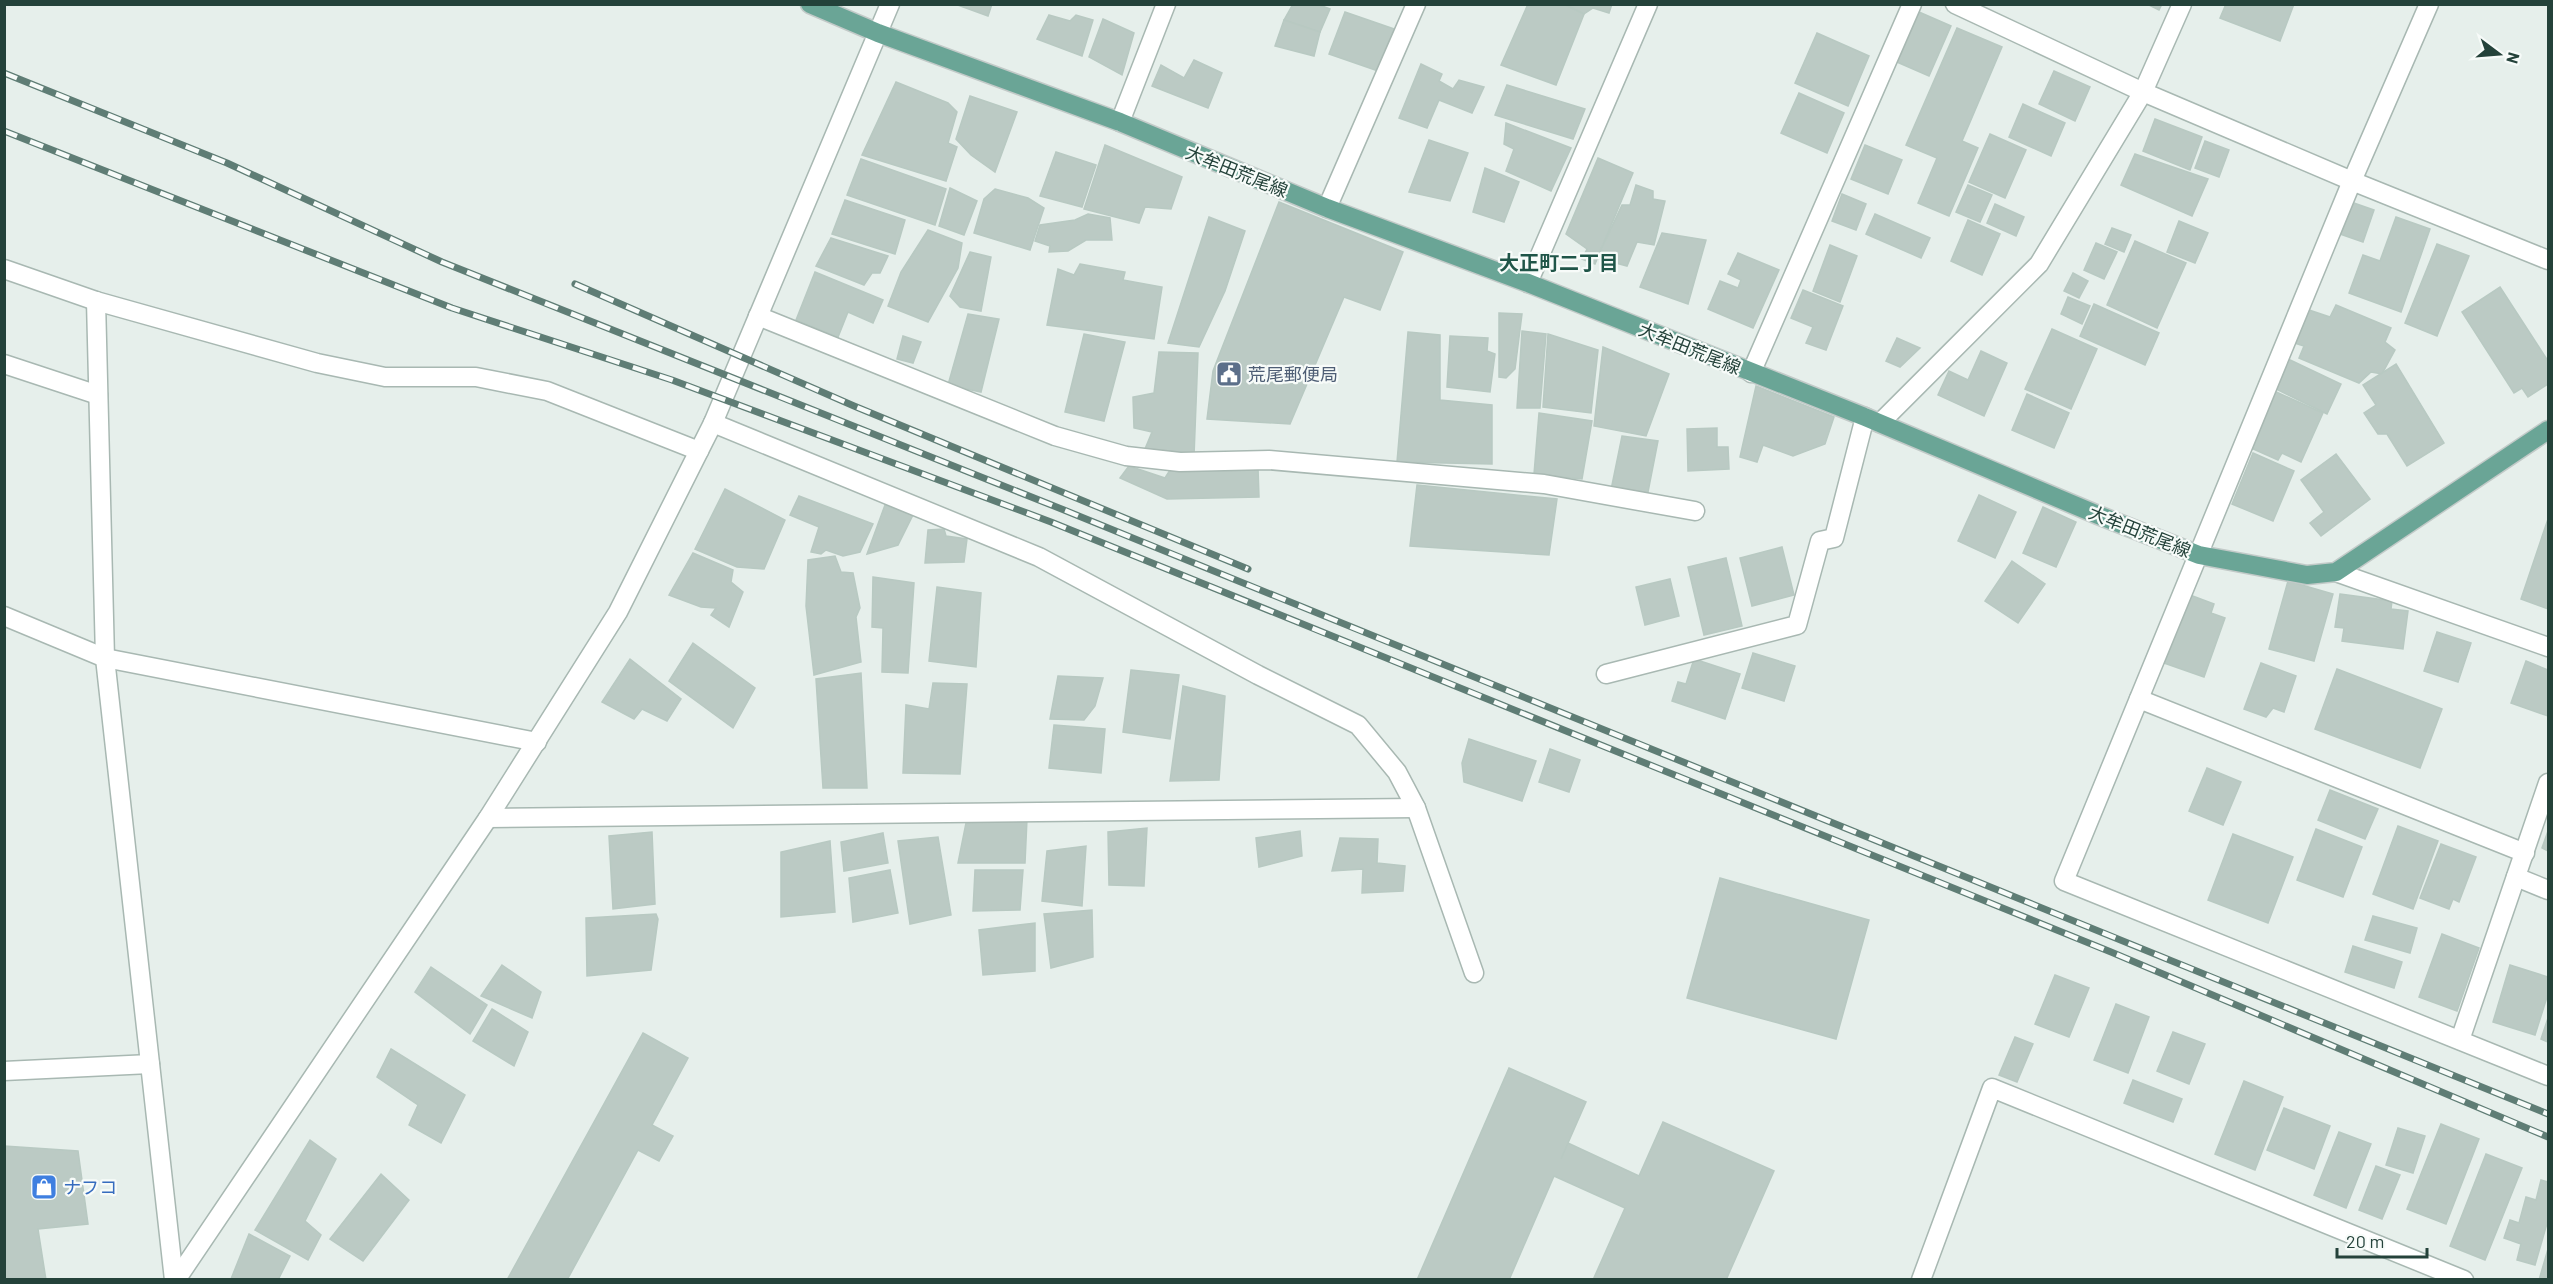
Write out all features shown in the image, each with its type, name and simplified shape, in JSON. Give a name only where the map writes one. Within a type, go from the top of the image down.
[{"type":"main road","name":"大牟田荒尾線","points":[[810,4],[878,33],[1120,122],[1327,208],[1528,283],[1872,420],[2199,555],[2307,575],[2336,572],[2548,430]]},
{"type":"street","points":[[175,1280],[488,818],[618,612],[713,423],[890,4]]},
{"type":"street","points":[[1120,122],[1166,4]]},
{"type":"street","points":[[1327,208],[1416,4]]},
{"type":"street","points":[[1528,283],[1648,4]]},
{"type":"street","points":[[1751,373],[1912,4]]},
{"type":"street","points":[[1955,4],[2143,92],[2352,181],[2548,260]]},
{"type":"street","points":[[1606,674],[1797,625],[1820,541],[1834,538],[1872,420],[2039,264],[2143,92],[2182,4]]},
{"type":"street","points":[[2430,4],[2352,181],[2064,881],[2548,1076]]},
{"type":"street","points":[[4,269],[96,301],[317,363],[386,377],[476,377],[547,391],[699,451]]},
{"type":"street","points":[[96,301],[105,658],[175,1280]]},
{"type":"street","points":[[758,316],[1055,436],[1126,456],[1180,462],[1269,460],[1544,484],[1695,512]]},
{"type":"street","points":[[4,364],[98,395]]},
{"type":"street","points":[[713,423],[1039,557],[1258,675],[1358,725],[1397,772],[1416,808],[1474,973]]},
{"type":"street","points":[[2336,572],[2548,647]]},
{"type":"street","points":[[4,616],[105,658],[537,742]]},
{"type":"street","points":[[2139,699],[2525,853]]},
{"type":"street","points":[[2460,1040],[2548,783]]},
{"type":"street","points":[[488,818],[1416,808]]},
{"type":"street","points":[[2516,877],[2548,890]]},
{"type":"street","points":[[4,1071],[150,1064]]},
{"type":"street","points":[[1921,1280],[1992,1088],[2464,1280]]},
{"type":"building","points":[[955,4],[992,4],[988,16]]},
{"type":"building","points":[[1293,4],[1317,4],[1330,9],[1320,32],[1284,20]]},
{"type":"building","points":[[1528,4],[1564,4],[1584,14],[1556,85],[1501,65]]},
{"type":"building","points":[[1564,4],[1612,4],[1609,13],[1593,8],[1584,14]]},
{"type":"building","points":[[2147,4],[2162,4],[2159,10]]},
{"type":"building","points":[[2226,4],[2294,4],[2280,41],[2220,18]]},
{"type":"building","points":[[1345,12],[1400,31],[1384,73],[1329,54]]},
{"type":"building","points":[[1919,12],[1951,26],[1929,76],[1897,62]]},
{"type":"building","points":[[1049,15],[1070,21],[1076,15],[1093,20],[1082,56],[1037,39]]},
{"type":"building","points":[[1103,19],[1134,33],[1122,75],[1089,57]]},
{"type":"building","points":[[1284,20],[1320,32],[1314,56],[1275,46]]},
{"type":"building","points":[[1957,28],[2002,47],[1962,141],[1978,148],[1949,216],[1918,203],[1937,158],[1906,145]]},
{"type":"building","points":[[1817,33],[1869,56],[1848,106],[1795,83]]},
{"type":"building","points":[[1194,60],[1222,73],[1208,108],[1152,86],[1161,65],[1184,78]]},
{"type":"building","points":[[1421,64],[1442,74],[1439,81],[1453,89],[1459,80],[1484,87],[1472,113],[1439,100],[1427,128],[1399,118]]},
{"type":"building","points":[[2054,71],[2090,87],[2075,121],[2039,104]]},
{"type":"building","points":[[896,82],[948,103],[957,112],[948,143],[957,147],[946,181],[862,155]]},
{"type":"building","points":[[1507,85],[1585,109],[1573,139],[1495,115]]},
{"type":"building","points":[[1799,93],[1844,113],[1827,153],[1781,133]]},
{"type":"building","points":[[970,96],[1017,112],[995,172],[971,155],[956,139]]},
{"type":"building","points":[[2023,104],[2065,123],[2051,156],[2009,137]]},
{"type":"building","points":[[2155,119],[2202,137],[2190,170],[2143,151]]},
{"type":"building","points":[[1506,123],[1571,148],[1551,191],[1506,171],[1514,149],[1504,144]]},
{"type":"building","points":[[1990,134],[2026,150],[2005,198],[1969,182]]},
{"type":"building","points":[[1429,140],[1468,153],[1450,201],[1409,192]]},
{"type":"building","points":[[2205,141],[2229,150],[2219,177],[2195,168]]},
{"type":"building","points":[[1105,145],[1182,177],[1171,209],[1145,207],[1139,223],[1084,209]]},
{"type":"building","points":[[1865,145],[1902,160],[1888,194],[1851,179]]},
{"type":"building","points":[[1056,152],[1096,165],[1082,207],[1040,196]]},
{"type":"building","points":[[2135,154],[2208,179],[2192,216],[2121,185]]},
{"type":"building","points":[[1598,158],[1633,173],[1595,264],[1582,259],[1587,249],[1566,234]]},
{"type":"building","points":[[861,159],[946,189],[935,225],[847,195]]},
{"type":"building","points":[[1485,168],[1519,182],[1504,222],[1473,212]]},
{"type":"building","points":[[1636,185],[1653,191],[1653,199],[1665,201],[1654,245],[1637,242],[1627,266],[1597,258],[1622,205],[1630,205]]},
{"type":"building","points":[[1968,185],[1992,195],[1980,222],[1956,212]]},
{"type":"building","points":[[950,188],[977,201],[964,235],[939,226]]},
{"type":"building","points":[[995,189],[1028,198],[1044,208],[1030,250],[974,233],[984,199]]},
{"type":"building","points":[[1842,194],[1866,204],[1856,230],[1832,221]]},
{"type":"building","points":[[845,200],[905,220],[895,254],[832,234]]},
{"type":"building","points":[[1279,202],[1403,252],[1380,310],[1344,297],[1290,424],[1207,419],[1213,371]]},
{"type":"building","points":[[2351,202],[2374,210],[2363,242],[2340,234]]},
{"type":"building","points":[[1995,204],[2024,217],[2016,236],[1987,223]]},
{"type":"building","points":[[1088,214],[1110,218],[1112,240],[1086,240],[1068,251],[1049,252],[1050,246],[1035,241],[1040,225],[1075,220]]},
{"type":"building","points":[[1875,214],[1930,238],[1921,258],[1866,234]]},
{"type":"building","points":[[1209,217],[1245,231],[1225,291],[1199,347],[1168,343]]},
{"type":"building","points":[[2396,217],[2430,229],[2401,312],[2349,293],[2363,255],[2380,261]]},
{"type":"building","points":[[1968,220],[2000,234],[1982,275],[1951,261]]},
{"type":"building","points":[[2179,221],[2208,233],[2195,263],[2167,252]]},
{"type":"building","points":[[2112,228],[2131,235],[2124,252],[2105,244]]},
{"type":"building","points":[[928,230],[962,243],[958,268],[928,322],[888,306],[901,272]]},
{"type":"building","points":[[1662,233],[1706,240],[1688,304],[1640,287]]},
{"type":"building","points":[[831,238],[888,256],[880,273],[872,273],[864,285],[816,266]]},
{"type":"building","points":[[2135,241],[2186,263],[2157,328],[2107,305]]},
{"type":"building","points":[[2096,243],[2117,252],[2104,279],[2084,270]]},
{"type":"building","points":[[2437,244],[2469,256],[2437,336],[2405,323]]},
{"type":"building","points":[[1830,245],[1857,256],[1840,302],[1813,291]]},
{"type":"building","points":[[970,252],[991,257],[981,311],[960,307],[950,296]]},
{"type":"building","points":[[1738,253],[1779,270],[1753,328],[1708,309],[1720,281],[1738,288],[1741,280],[1728,274]]},
{"type":"building","points":[[1080,264],[1125,272],[1123,280],[1162,287],[1154,339],[1047,325],[1058,269],[1074,275]]},
{"type":"building","points":[[815,272],[883,300],[873,323],[848,312],[838,337],[796,320]]},
{"type":"building","points":[[2073,273],[2088,281],[2079,298],[2064,291]]},
{"type":"building","points":[[2500,287],[2548,361],[2548,384],[2528,397],[2522,388],[2514,393],[2462,312]]},
{"type":"building","points":[[1803,290],[1843,306],[1826,350],[1806,343],[1813,327],[1791,318]]},
{"type":"building","points":[[2068,297],[2090,306],[2082,324],[2061,314]]},
{"type":"building","points":[[2094,304],[2159,333],[2145,365],[2080,336]]},
{"type":"building","points":[[2336,305],[2391,328],[2385,342],[2395,350],[2382,374],[2371,372],[2359,383],[2299,358],[2304,346],[2288,341],[2303,308],[2330,317]]},
{"type":"building","points":[[1499,313],[1522,314],[1515,369],[1506,378],[1499,377]]},
{"type":"building","points":[[968,314],[999,319],[981,392],[948,385]]},
{"type":"building","points":[[2052,329],[2097,349],[2071,409],[2025,389]]},
{"type":"building","points":[[1522,331],[1546,334],[1540,408],[1517,408]]},
{"type":"building","points":[[1408,332],[1440,335],[1440,400],[1492,405],[1492,464],[1397,462]]},
{"type":"building","points":[[1084,334],[1125,342],[1104,421],[1065,412]]},
{"type":"building","points":[[1548,334],[1598,350],[1591,413],[1543,407]]},
{"type":"building","points":[[903,336],[921,342],[913,363],[897,359]]},
{"type":"building","points":[[1450,336],[1488,338],[1487,351],[1495,354],[1490,392],[1447,387]]},
{"type":"building","points":[[1897,338],[1920,348],[1900,367],[1886,361]]},
{"type":"building","points":[[1603,347],[1669,374],[1646,436],[1594,426]]},
{"type":"building","points":[[1981,351],[2007,363],[1984,416],[1938,395],[1949,371],[1968,380]]},
{"type":"building","points":[[1159,352],[1198,353],[1194,456],[1145,449],[1152,432],[1134,428],[1133,397],[1154,393]]},
{"type":"building","points":[[2288,359],[2341,384],[2327,414],[2274,388]]},
{"type":"building","points":[[2396,364],[2444,443],[2407,466],[2387,434],[2378,434],[2364,413],[2376,405],[2363,385]]},
{"type":"building","points":[[1756,386],[1834,417],[1825,444],[1793,456],[1763,445],[1757,462],[1740,457]]},
{"type":"building","points":[[2274,391],[2323,413],[2301,462],[2282,453],[2278,460],[2249,447]]},
{"type":"building","points":[[2027,394],[2069,413],[2054,448],[2012,430]]},
{"type":"building","points":[[1539,413],[1592,421],[1582,479],[1534,474]]},
{"type":"building","points":[[1717,428],[1717,447],[1728,447],[1729,469],[1688,471],[1687,429]]},
{"type":"building","points":[[1622,436],[1658,441],[1647,497],[1611,490]]},
{"type":"building","points":[[2253,453],[2294,471],[2273,521],[2232,504]]},
{"type":"building","points":[[2336,454],[2370,499],[2321,536],[2310,523],[2324,512],[2301,480]]},
{"type":"building","points":[[1129,466],[1165,478],[1170,470],[1258,468],[1259,497],[1167,499],[1120,478]]},
{"type":"building","points":[[1417,485],[1557,499],[1549,555],[1410,546]]},
{"type":"building","points":[[725,489],[785,520],[764,569],[737,567],[695,549]]},
{"type":"building","points":[[1979,495],[2016,512],[1995,558],[1958,541]]},
{"type":"building","points":[[799,496],[873,524],[860,552],[843,556],[826,550],[821,554],[811,552],[819,527],[790,515]]},
{"type":"building","points":[[885,505],[913,515],[898,545],[867,554]]},
{"type":"building","points":[[2043,507],[2076,522],[2056,567],[2023,553]]},
{"type":"building","points":[[2548,519],[2548,609],[2521,599]]},
{"type":"building","points":[[944,529],[946,536],[967,539],[964,562],[925,563],[928,530]]},
{"type":"building","points":[[1782,547],[1794,595],[1752,606],[1740,558]]},
{"type":"building","points":[[693,553],[733,570],[731,582],[743,592],[729,627],[711,615],[716,608],[701,607],[669,595]]},
{"type":"building","points":[[835,556],[841,572],[853,573],[860,608],[856,617],[861,662],[814,675],[806,606],[808,560]]},
{"type":"building","points":[[1726,558],[1742,626],[1704,635],[1688,567]]},
{"type":"building","points":[[2012,561],[2045,584],[2018,623],[1985,601]]},
{"type":"building","points":[[873,577],[914,583],[908,673],[882,672],[883,628],[872,627]]},
{"type":"building","points":[[1670,579],[1679,616],[1645,625],[1636,587]]},
{"type":"building","points":[[2288,581],[2333,594],[2314,661],[2269,649]]},
{"type":"building","points":[[937,587],[981,593],[976,667],[929,661]]},
{"type":"building","points":[[2340,594],[2392,601],[2391,609],[2408,611],[2403,649],[2342,641],[2344,628],[2335,627]]},
{"type":"building","points":[[2190,595],[2214,604],[2211,613],[2225,618],[2204,677],[2164,663]]},
{"type":"building","points":[[2437,632],[2471,643],[2458,682],[2424,671]]},
{"type":"building","points":[[693,643],[755,688],[733,728],[669,681]]},
{"type":"building","points":[[1753,653],[1795,666],[1784,701],[1742,688]]},
{"type":"building","points":[[630,659],[681,699],[667,721],[642,709],[634,719],[602,702]]},
{"type":"building","points":[[1694,659],[1740,674],[1725,719],[1672,701],[1678,682],[1686,684]]},
{"type":"building","points":[[2526,661],[2548,670],[2548,716],[2511,703]]},
{"type":"building","points":[[2261,663],[2296,676],[2284,712],[2273,708],[2266,717],[2244,709]]},
{"type":"building","points":[[2337,669],[2442,709],[2420,768],[2315,729]]},
{"type":"building","points":[[1131,670],[1179,675],[1170,739],[1123,732]]},
{"type":"building","points":[[861,673],[867,788],[823,788],[816,679]]},
{"type":"building","points":[[1058,676],[1103,678],[1095,706],[1084,720],[1050,719]]},
{"type":"building","points":[[933,683],[967,684],[960,774],[903,773],[906,705],[929,709]]},
{"type":"building","points":[[1183,686],[1225,696],[1219,780],[1170,781]]},
{"type":"building","points":[[1054,725],[1105,729],[1101,773],[1049,768]]},
{"type":"building","points":[[1469,739],[1536,761],[1522,801],[1464,782],[1462,763]]},
{"type":"building","points":[[1550,749],[1580,760],[1569,792],[1539,782]]},
{"type":"building","points":[[2207,768],[2241,782],[2223,825],[2189,811]]},
{"type":"building","points":[[2330,790],[2378,809],[2365,839],[2318,820]]},
{"type":"building","points":[[1027,819],[1025,863],[958,863],[966,823]]},
{"type":"building","points":[[2398,826],[2438,841],[2413,909],[2373,894]]},
{"type":"building","points":[[1147,828],[1144,886],[1109,885],[1108,832]]},
{"type":"building","points":[[2316,829],[2362,847],[2343,897],[2297,880]]},
{"type":"building","points":[[1300,831],[1302,856],[1259,867],[1256,838]]},
{"type":"building","points":[[2548,831],[2548,851],[2542,848]]},
{"type":"building","points":[[652,832],[655,904],[613,909],[609,836]]},
{"type":"building","points":[[883,833],[888,863],[844,871],[841,842]]},
{"type":"building","points":[[2233,834],[2293,857],[2268,923],[2208,900]]},
{"type":"building","points":[[938,837],[951,915],[910,924],[898,841]]},
{"type":"building","points":[[1340,838],[1378,839],[1377,863],[1405,866],[1403,891],[1362,893],[1363,869],[1332,871]]},
{"type":"building","points":[[830,841],[835,912],[781,917],[781,852]]},
{"type":"building","points":[[2441,844],[2476,857],[2459,902],[2453,899],[2449,909],[2420,898]]},
{"type":"building","points":[[1086,846],[1082,906],[1042,901],[1047,851]]},
{"type":"building","points":[[890,870],[898,913],[853,922],[849,878]]},
{"type":"building","points":[[975,870],[1023,870],[1020,910],[973,911]]},
{"type":"building","points":[[1720,878],[1869,920],[1836,1039],[1687,998]]},
{"type":"building","points":[[1092,910],[1093,957],[1051,968],[1044,914]]},
{"type":"building","points":[[656,914],[658,919],[651,970],[587,976],[586,918]]},
{"type":"building","points":[[2373,916],[2417,928],[2410,953],[2365,940]]},
{"type":"building","points":[[1035,923],[1035,971],[983,975],[979,930]]},
{"type":"building","points":[[2442,934],[2479,948],[2457,1011],[2419,997]]},
{"type":"building","points":[[2353,946],[2402,962],[2394,988],[2345,972]]},
{"type":"building","points":[[502,965],[541,992],[532,1018],[481,996]]},
{"type":"building","points":[[2510,965],[2548,977],[2548,994],[2535,1035],[2493,1022]]},
{"type":"building","points":[[431,967],[487,1005],[470,1034],[415,992]]},
{"type":"building","points":[[2055,975],[2089,988],[2069,1037],[2035,1024]]},
{"type":"building","points":[[2116,1004],[2149,1017],[2128,1073],[2094,1060]]},
{"type":"building","points":[[492,1009],[528,1032],[514,1066],[473,1041]]},
{"type":"building","points":[[2548,1018],[2548,1042],[2541,1039]]},
{"type":"building","points":[[2173,1032],[2205,1044],[2189,1084],[2157,1071]]},
{"type":"building","points":[[643,1033],[688,1058],[652,1125],[673,1136],[659,1161],[638,1150],[567,1280],[507,1280]]},
{"type":"building","points":[[2015,1037],[2033,1044],[2017,1082],[1999,1075]]},
{"type":"building","points":[[391,1049],[465,1095],[441,1143],[409,1125],[418,1105],[377,1077]]},
{"type":"building","points":[[1509,1068],[1586,1102],[1568,1143],[1639,1176],[1663,1122],[1774,1171],[1726,1280],[1593,1280],[1625,1208],[1554,1176],[1509,1280],[1417,1280]]},
{"type":"building","points":[[2133,1080],[2182,1099],[2173,1122],[2124,1103]]},
{"type":"building","points":[[2244,1081],[2283,1097],[2255,1170],[2215,1154]]},
{"type":"building","points":[[2284,1108],[2330,1126],[2314,1169],[2267,1150]]},
{"type":"building","points":[[2441,1124],[2479,1139],[2446,1224],[2407,1209]]},
{"type":"building","points":[[2398,1128],[2425,1136],[2413,1173],[2386,1165]]},
{"type":"building","points":[[2339,1132],[2371,1144],[2346,1208],[2314,1195]]},
{"type":"building","points":[[310,1140],[336,1159],[305,1221],[321,1235],[308,1260],[255,1230]]},
{"type":"building","name":"ナフコ","points":[[4,1146],[78,1151],[88,1224],[38,1229],[46,1280],[4,1280]]},
{"type":"building","points":[[2486,1154],[2522,1168],[2485,1260],[2450,1246]]},
{"type":"building","points":[[2376,1166],[2400,1175],[2382,1219],[2359,1210]]},
{"type":"building","points":[[381,1174],[409,1200],[363,1261],[330,1239]]},
{"type":"building","points":[[2541,1180],[2548,1182],[2548,1220],[2535,1265],[2517,1260],[2521,1244],[2504,1238],[2510,1220],[2519,1223],[2526,1197],[2536,1200]]},
{"type":"building","points":[[249,1234],[290,1256],[278,1280],[231,1279]]},
{"type":"building","points":[[2548,1249],[2548,1280],[2539,1280]]},
{"type":"railway","points":[[4,73],[227,163],[442,262],[1064,510],[2548,1114]]},
{"type":"railway","points":[[4,131],[452,308],[672,380],[1051,522],[2111,952],[2548,1137]]},
{"type":"railway","points":[[575,284],[854,406],[1248,569]]},
{"type":"place","name":"荒尾郵便局","points":[[1229,374]]},
{"type":"place","name":"ナフコ","points":[[44,1187]]},
{"type":"district","name":"大正町二丁目","points":[[1559,262]]}]
